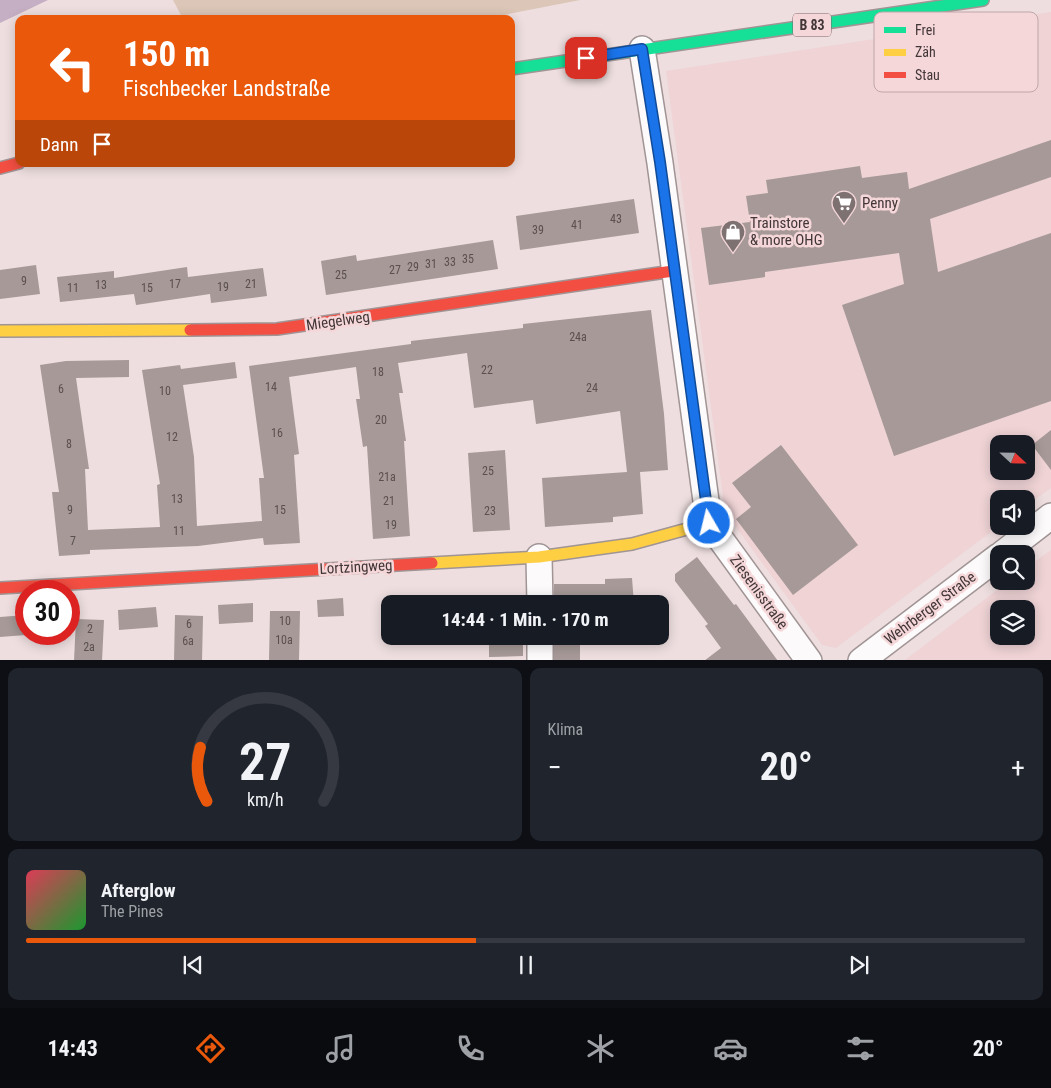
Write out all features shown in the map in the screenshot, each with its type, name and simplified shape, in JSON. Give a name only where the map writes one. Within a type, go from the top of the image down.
[{"type":"street","name":"B 83","points":[[899,12],[983,0]]},
{"type":"street","name":"B 83","points":[[515,68],[874,16]]},
{"type":"street","name":"Ziesenisstraße","points":[[642,49],[660,162],[673,271],[709,523],[809,660]]},
{"type":"street","points":[[0,168],[15,164]]},
{"type":"street","name":"Miegelweg","points":[[0,331],[277,329],[673,271]]},
{"type":"street","name":"Wehrberger Straße","points":[[1013,545],[1051,516]]},
{"type":"street","name":"Lortzingweg","points":[[0,588],[539,557],[632,544],[709,523]]},
{"type":"street","points":[[539,557],[540,595]]},
{"type":"street","name":"Wehrberger Straße","points":[[861,660],[990,563]]},
{"type":"street","points":[[540,645],[540,660]]},
{"type":"shaded area","points":[[0,0],[48,0],[15,15],[0,23]]},
{"type":"shaded area","points":[[173,0],[580,0],[503,15],[181,15]]},
{"type":"shaded area","points":[[1051,12],[1051,488],[1035,500],[1035,490],[990,490],[990,533],[836,648],[822,645],[725,512],[666,71],[874,39],[874,92],[1038,92],[1038,14]]},
{"type":"shaded area","points":[[1051,550],[1051,660],[905,660],[997,590],[1035,590],[1035,562]]},
{"type":"building","points":[[1051,140],[1051,177],[930,219],[938,272],[1051,233],[1051,401],[894,456],[842,305],[904,284],[899,253],[765,272],[765,277],[709,285],[701,228],[750,222],[746,196],[768,193],[766,180],[860,166],[862,178],[907,172],[909,189]]},
{"type":"building","points":[[634,199],[639,233],[520,250],[516,216]]},
{"type":"building","points":[[493,240],[498,269],[326,295],[321,261],[356,255],[357,261]]},
{"type":"building","points":[[36,265],[40,294],[0,299],[0,270]]},
{"type":"building","points":[[187,267],[188,277],[263,268],[267,296],[211,303],[210,294],[136,305],[134,294],[60,302],[57,277],[114,271],[114,278]]},
{"type":"building","points":[[651,310],[664,414],[668,470],[640,472],[643,514],[613,517],[613,522],[545,527],[542,478],[627,472],[620,411],[536,424],[533,400],[474,408],[467,353],[398,363],[403,393],[399,393],[406,441],[404,441],[410,536],[373,539],[367,446],[363,447],[356,399],[360,399],[356,367],[289,377],[299,454],[294,455],[300,543],[264,545],[263,538],[198,546],[90,550],[90,554],[59,556],[52,492],[59,492],[40,365],[66,361],[129,360],[129,377],[76,378],[89,469],[85,469],[88,530],[160,527],[157,485],[160,484],[142,370],[180,365],[181,369],[235,362],[237,378],[183,385],[194,457],[197,526],[262,521],[259,478],[264,478],[249,366],[411,344],[411,341],[523,328],[523,324]]},
{"type":"building","points":[[1051,430],[1051,470],[1035,449],[1035,443]]},
{"type":"building","points":[[781,445],[858,545],[793,595],[736,519],[751,507],[732,483]]},
{"type":"building","points":[[505,450],[510,530],[473,532],[468,453]]},
{"type":"building","points":[[697,557],[734,605],[736,604],[777,660],[705,660],[721,648],[705,626],[708,624],[675,581],[675,574]]},
{"type":"building","points":[[632,578],[633,595],[554,595],[554,584],[605,584],[605,579]]},
{"type":"building","points":[[343,598],[344,616],[318,617],[317,600]]},
{"type":"building","points":[[253,603],[253,622],[219,624],[218,605]]},
{"type":"building","points":[[156,607],[158,627],[119,630],[118,610]]},
{"type":"building","points":[[270,611],[300,611],[299,660],[269,660]]},
{"type":"building","points":[[175,615],[203,616],[202,660],[174,660]]},
{"type":"building","points":[[15,616],[15,636],[0,637],[0,617]]},
{"type":"building","points":[[80,619],[104,620],[102,660],[74,660],[75,645],[80,645]]},
{"type":"building","points":[[489,645],[523,645],[523,656],[489,657]]},
{"type":"building","points":[[554,645],[580,645],[580,660],[554,660]]},
{"type":"traffic: fast","points":[[901,12],[983,0]]},
{"type":"traffic: fast","points":[[515,68],[874,16]]},
{"type":"traffic: slow","points":[[0,331],[190,330]]},
{"type":"traffic: slow","points":[[432,563],[539,557],[632,544],[709,523]]},
{"type":"traffic: jam","points":[[0,168],[15,164]]},
{"type":"traffic: jam","points":[[190,330],[277,329],[673,271]]},
{"type":"traffic: jam","points":[[0,588],[432,563]]},
{"type":"place","name":"Penny","points":[[844,224]]},
{"type":"place","name":"Trainstore & more OHG","points":[[733,253]]},
{"type":"route","points":[[586,58],[642,49],[660,162],[673,271],[709,523]]}]
